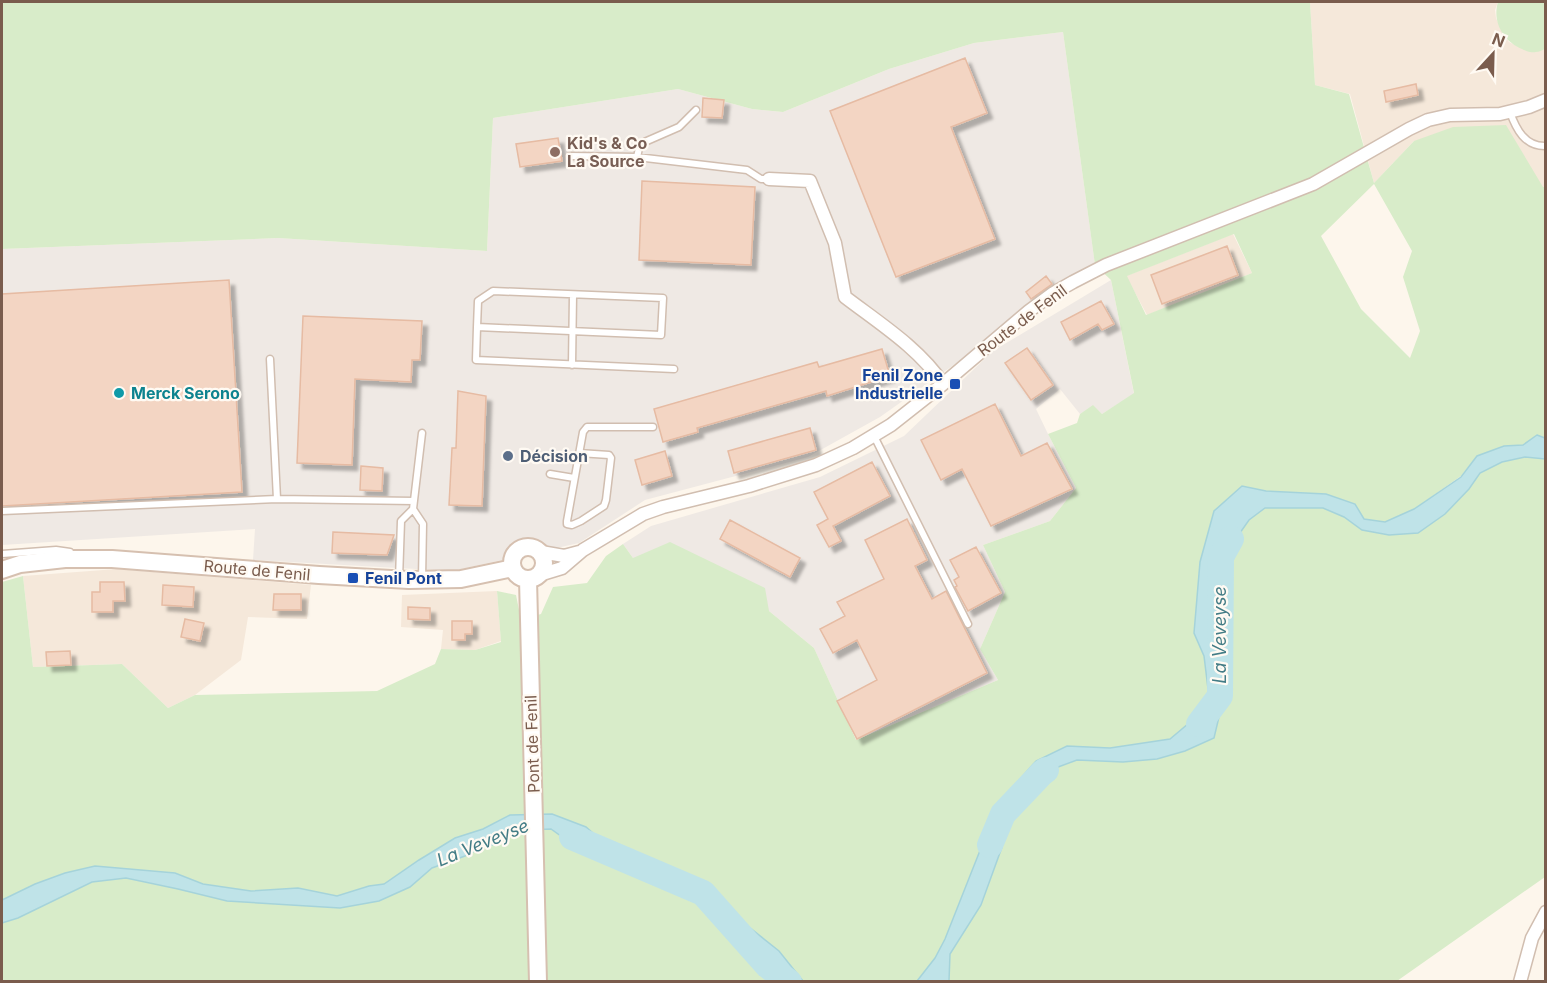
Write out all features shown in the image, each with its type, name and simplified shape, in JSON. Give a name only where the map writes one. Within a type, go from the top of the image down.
[{"type":"street","name":"Route de Fenil","points":[[534,577],[562,568],[583,550],[643,514],[749,486],[816,465],[853,448],[891,425],[1052,294],[1098,270],[1133,254],[1313,184],[1428,120],[1450,115],[1500,114],[1545,100]]},
{"type":"street","points":[[769,180],[810,181],[835,243],[845,297],[902,340],[933,369],[943,384]]},
{"type":"street","points":[[530,547],[540,552],[544,557],[544,566],[534,577],[519,576],[513,568],[513,558],[520,549],[530,547]]},
{"type":"street","name":"Route de Fenil","points":[[540,552],[564,555],[583,550]]},
{"type":"street","name":"Route de Fenil","points":[[2,570],[20,564],[65,559],[112,559],[330,576],[422,580],[461,579],[513,568]]},
{"type":"street","name":"Pont de Fenil","points":[[534,577],[529,608],[538,981]]},
{"type":"street","points":[[1521,976],[1532,938],[1545,912]]},
{"type":"lane","points":[[638,157],[640,144],[680,127],[696,110]]},
{"type":"lane","points":[[1510,112],[1519,133],[1529,142],[1545,146]]},
{"type":"lane","points":[[570,156],[638,157],[747,170],[761,179],[769,180]]},
{"type":"lane","points":[[477,327],[661,335],[663,298],[493,291],[478,301],[477,327],[476,360],[674,369]]},
{"type":"lane","points":[[572,365],[573,295]]},
{"type":"lane","points":[[270,359],[277,499]]},
{"type":"lane","points":[[579,453],[609,455],[611,458],[604,506],[572,525],[567,524],[567,521],[574,478],[583,432],[587,427],[653,427]]},
{"type":"lane","points":[[399,580],[401,521],[413,509],[422,433]]},
{"type":"lane","points":[[873,436],[968,624]]},
{"type":"lane","points":[[550,474],[574,478]]},
{"type":"lane","points":[[2,512],[277,499],[414,501]]},
{"type":"lane","points":[[413,509],[423,524],[422,580]]},
{"type":"lane","points":[[2,555],[56,550],[112,559]]},
{"type":"shaded area","points":[[1310,2],[1498,2],[1495,10],[1496,18],[1509,42],[1535,52],[1545,49],[1545,187],[1414,141],[1374,183],[1350,94],[1315,85]]},
{"type":"shaded area","points":[[1063,32],[1095,265],[880,417],[808,457],[645,500],[579,543],[452,571],[253,560],[255,529],[2,545],[2,249],[278,238],[487,251],[493,118],[678,89],[752,109],[783,112],[889,69],[974,43]]},
{"type":"shaded area","points":[[1233,234],[1252,273],[1147,315],[1126,276]]},
{"type":"shaded area","points":[[1111,280],[1134,394],[1102,414],[1093,406],[1080,414],[1060,389],[1036,409],[1076,488],[1050,521],[983,545],[1005,592],[980,649],[998,680],[856,740],[814,648],[769,611],[633,558],[623,544],[651,526],[820,477],[904,436],[993,351]]},
{"type":"shaded area","points":[[117,569],[311,585],[307,619],[248,617],[241,660],[195,695],[168,708],[122,664],[33,667],[23,576]]},
{"type":"shaded area","points":[[497,591],[501,641],[475,650],[441,649],[443,630],[401,627],[402,595]]},
{"type":"green space","points":[[2,2],[1310,2],[1315,85],[1349,94],[1374,183],[1414,141],[1453,127],[1506,125],[1545,187],[1545,438],[1537,435],[1523,445],[1504,446],[1477,456],[1461,476],[1414,509],[1385,522],[1364,519],[1355,504],[1326,494],[1266,491],[1242,487],[1194,633],[1204,656],[1209,697],[1189,723],[1170,739],[1110,748],[1067,746],[1013,787],[979,853],[945,939],[935,958],[917,981],[803,981],[779,951],[710,896],[768,966],[789,981],[2,982],[2,923],[18,918],[92,882],[126,878],[227,901],[340,908],[410,887],[432,868],[482,847],[496,844],[514,832],[551,829],[579,848],[605,844],[510,815],[483,829],[455,838],[384,884],[337,896],[298,888],[251,891],[203,884],[175,873],[65,873],[2,900],[2,582],[23,576],[33,667],[122,664],[168,708],[195,695],[377,691],[435,664],[441,649],[475,650],[501,642],[497,591],[516,595],[521,620],[541,614],[553,587],[587,583],[606,556],[623,544],[633,558],[670,542],[765,588],[769,611],[814,648],[856,740],[998,680],[980,649],[1005,592],[983,545],[1050,521],[1076,488],[1048,434],[1077,423],[1080,414],[1093,405],[1102,414],[1134,393],[1111,280],[1095,265],[1063,32],[974,43],[889,69],[783,112],[752,109],[678,89],[493,118],[487,251],[278,238],[2,249]],"holes":[[[1374,184],[1412,251],[1403,277],[1420,331],[1410,358],[1361,309],[1321,236]],[[1234,234],[1252,273],[1146,315],[1127,276]]]},
{"type":"green space","points":[[1498,2],[1545,2],[1545,49],[1529,52],[1515,46],[1504,36],[1498,24]]},
{"type":"green space","points":[[1525,457],[1545,459],[1545,877],[1397,981],[949,982],[950,954],[981,905],[1002,847],[1003,814],[1042,773],[1077,760],[1123,762],[1157,759],[1185,751],[1214,738],[1219,717],[1220,659],[1215,613],[1217,577],[1235,540],[1249,520],[1264,508],[1323,508],[1344,517],[1362,530],[1418,533],[1445,514],[1469,489],[1480,473],[1502,462]]},
{"type":"water","points":[[1537,435],[1545,438],[1545,459],[1525,457],[1502,462],[1480,473],[1469,489],[1445,514],[1418,533],[1389,535],[1362,530],[1344,517],[1323,508],[1265,508],[1249,520],[1235,540],[1217,577],[1215,613],[1220,659],[1219,717],[1214,738],[1185,751],[1157,759],[1123,762],[1077,760],[1042,773],[1003,814],[1002,847],[981,905],[950,954],[949,981],[917,981],[935,958],[945,939],[991,827],[1013,787],[1036,761],[1067,746],[1110,748],[1170,739],[1189,723],[1209,697],[1204,656],[1194,633],[1200,562],[1214,511],[1242,486],[1266,491],[1326,494],[1355,504],[1364,519],[1385,522],[1414,509],[1461,477],[1477,456],[1504,446],[1523,445]]},
{"type":"water","points":[[552,814],[586,827],[605,844],[601,853],[579,849],[551,829],[527,830],[514,832],[496,844],[482,847],[432,868],[410,887],[379,901],[340,908],[227,901],[126,878],[92,882],[18,918],[2,923],[2,900],[65,873],[95,866],[175,873],[203,884],[251,891],[298,888],[337,896],[384,884],[455,838],[483,829],[510,815]]},
{"type":"water","points":[[710,896],[779,951],[803,981],[789,981],[732,943],[711,916],[704,900]]},
{"type":"building","points":[[965,58],[987,113],[951,127],[995,239],[896,277],[830,111]]},
{"type":"building","points":[[1416,84],[1418,95],[1386,102],[1384,91]]},
{"type":"building","points":[[703,98],[724,100],[722,118],[702,117]]},
{"type":"building","points":[[558,138],[562,161],[520,167],[516,144]]},
{"type":"building","points":[[642,181],[755,187],[751,265],[639,260]]},
{"type":"building","points":[[1227,246],[1238,275],[1162,304],[1151,275]]},
{"type":"building","points":[[1046,276],[1052,284],[1031,299],[1026,292]]},
{"type":"building","name":"Merck Serono","points":[[229,280],[242,492],[2,506],[2,294]]},
{"type":"building","points":[[1101,301],[1114,324],[1102,330],[1098,324],[1070,340],[1061,322]]},
{"type":"building","points":[[303,316],[422,321],[420,360],[412,360],[411,382],[355,379],[352,465],[297,463]]},
{"type":"building","points":[[1027,348],[1053,385],[1031,400],[1005,363]]},
{"type":"building","points":[[882,349],[890,376],[827,396],[826,391],[697,428],[698,432],[663,442],[654,409],[817,362],[819,367]]},
{"type":"building","points":[[458,391],[486,396],[482,506],[449,505],[452,448],[456,448]]},
{"type":"building","points":[[995,404],[1021,456],[1047,443],[1072,489],[991,526],[962,469],[941,480],[921,440]]},
{"type":"building","points":[[810,428],[816,450],[734,473],[728,451]]},
{"type":"building","points":[[665,451],[672,476],[642,485],[635,460]]},
{"type":"building","points":[[872,462],[890,496],[833,526],[841,541],[829,547],[817,525],[828,519],[814,492]]},
{"type":"building","points":[[361,466],[383,468],[382,491],[360,490]]},
{"type":"building","points":[[907,519],[927,560],[915,566],[932,599],[946,591],[987,673],[857,739],[837,701],[877,680],[857,640],[833,653],[820,629],[845,616],[837,602],[884,579],[865,540]]},
{"type":"building","points":[[730,520],[800,558],[790,577],[720,539]]},
{"type":"building","points":[[333,532],[394,535],[387,555],[332,553]]},
{"type":"building","points":[[976,547],[1001,593],[968,611],[955,587],[957,586],[954,580],[959,577],[950,560]]},
{"type":"building","points":[[100,582],[124,582],[125,601],[113,601],[113,612],[92,612],[92,592],[100,592]]},
{"type":"building","points":[[163,585],[194,587],[193,607],[162,605]]},
{"type":"building","points":[[274,594],[301,594],[301,610],[273,610]]},
{"type":"building","points":[[408,607],[430,608],[430,620],[408,619]]},
{"type":"building","points":[[185,619],[204,623],[200,641],[181,637]]},
{"type":"building","points":[[452,621],[472,621],[472,634],[465,634],[465,640],[452,640]]},
{"type":"building","points":[[70,651],[71,665],[47,666],[46,652]]},
{"type":"waterway","name":"La Veveyse","points":[[1199,724],[1220,696],[1221,557],[1231,539]]},
{"type":"waterway","name":"La Veveyse","points":[[990,845],[1003,814],[1046,770]]},
{"type":"waterway","name":"La Veveyse","points":[[572,837],[703,893],[768,966],[789,982]]},
{"type":"place","name":"Kid's & Co La Source","points":[[555,152]]},
{"type":"place","name":"Fenil Zone Industrielle","points":[[955,384]]},
{"type":"place","name":"Merck Serono","points":[[119,393]]},
{"type":"place","name":"Décision","points":[[508,456]]},
{"type":"place","name":"Fenil Pont","points":[[353,578]]}]
